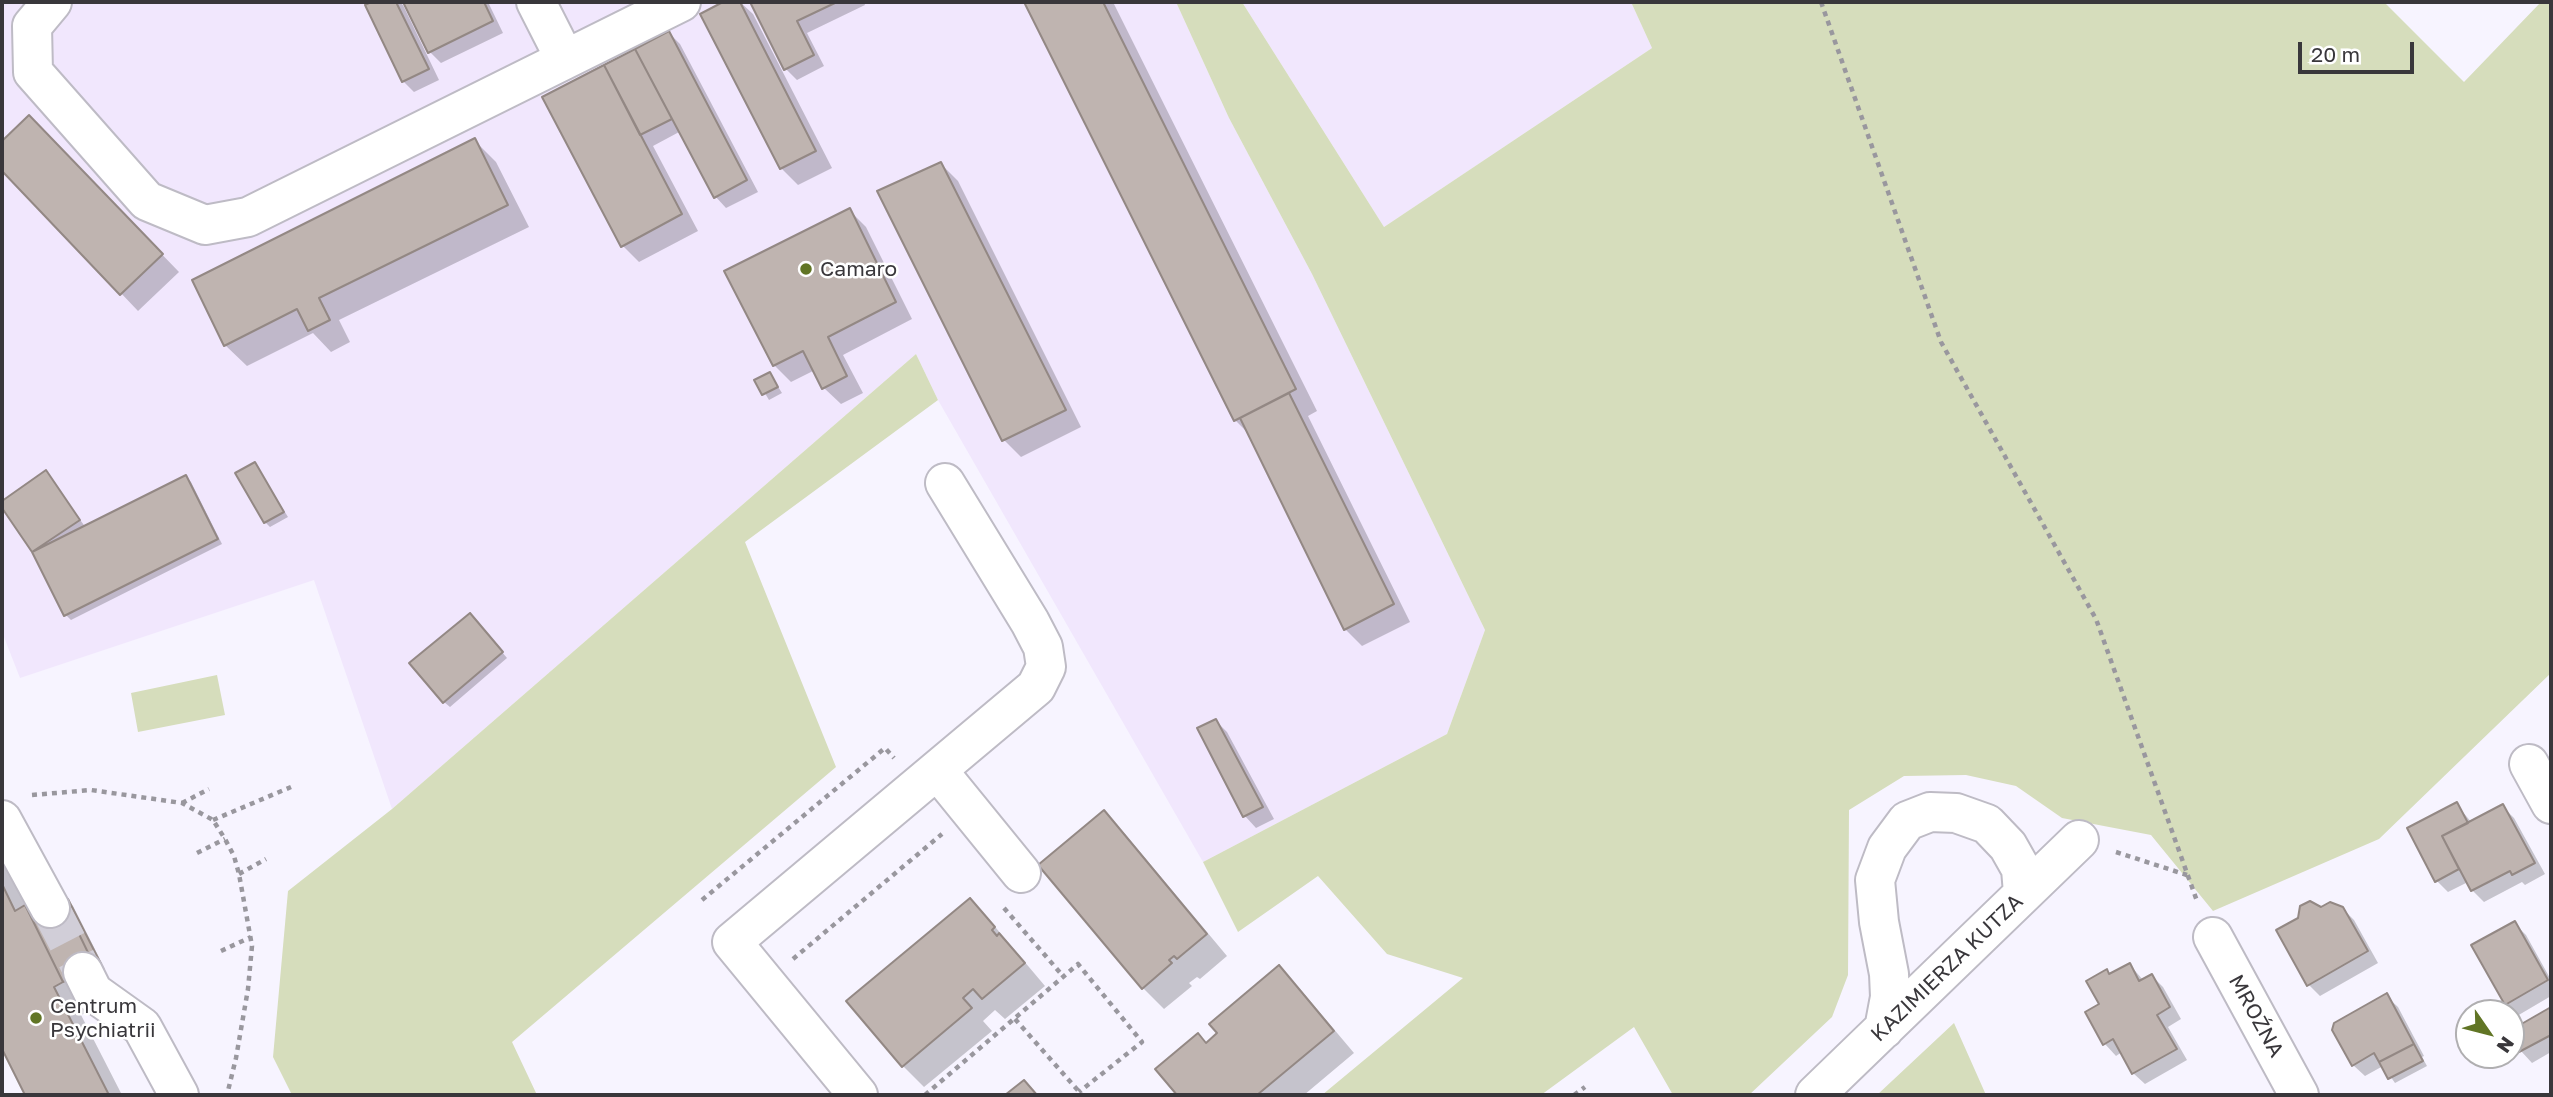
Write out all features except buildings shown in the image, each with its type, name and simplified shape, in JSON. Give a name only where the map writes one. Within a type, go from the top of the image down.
[{"type":"street","points":[[52,2],[32,26],[33,72],[147,201],[205,225],[248,217],[681,2]]},
{"type":"street","points":[[536,2],[565,59]]},
{"type":"street","points":[[858,1095],[732,942],[1036,687],[1046,667],[1043,647],[1030,622],[945,483]]},
{"type":"street","points":[[2529,764],[2551,804]]},
{"type":"street","points":[[929,779],[970,811],[1021,873]]},
{"type":"street","points":[[15,808],[50,908]]},
{"type":"street","points":[[1884,1029],[1889,974],[1879,922],[1875,880],[1887,848],[1908,821],[1930,812],[1956,813],[1987,824],[2008,846],[2021,869],[2023,893]]},
{"type":"street","name":"KAZIMIERZA KUTZA","points":[[1815,1095],[2079,840]]},
{"type":"street","name":"MROŹNA","points":[[2213,937],[2300,1095]]},
{"type":"street","points":[[83,972],[93,992],[142,1027],[179,1095]]},
{"type":"path","points":[[1821,2],[1941,342],[2096,619],[2197,900],[2213,937]]},
{"type":"path","points":[[702,900],[885,748],[929,779]]},
{"type":"path","points":[[212,820],[291,787]]},
{"type":"path","points":[[182,803],[209,789]]},
{"type":"path","points":[[15,808],[91,790],[182,803],[212,820],[234,856],[251,937],[248,989],[227,1095]]},
{"type":"path","points":[[783,967],[970,811]]},
{"type":"path","points":[[197,853],[225,839]]},
{"type":"path","points":[[239,874],[266,859]]},
{"type":"path","points":[[220,951],[251,937]]},
{"type":"path","points":[[925,1095],[1078,964],[1142,1042],[1081,1094],[1015,1019]]},
{"type":"path","points":[[1574,1095],[1585,1087]]},
{"type":"shaded area","points":[[2,2],[1176,2],[1229,118],[1312,274],[1485,630],[1447,734],[1203,862],[938,400],[916,354],[392,809],[314,580],[20,678],[2,632]]},
{"type":"shaded area","points":[[1242,2],[1631,2],[1652,48],[1384,227]]},
{"type":"green space","points":[[1176,2],[1242,2],[1384,227],[1652,48],[1631,2],[2384,2],[2464,82],[2541,2],[2551,2],[2551,673],[2379,839],[2213,911],[2151,835],[2062,818],[2016,786],[1966,775],[1904,776],[1849,810],[1848,975],[1832,1017],[1749,1095],[1673,1095],[1634,1027],[1541,1095],[1322,1095],[1463,978],[1387,954],[1318,876],[1238,932],[1203,862],[1447,734],[1485,630],[1312,274],[1229,118]]},
{"type":"green space","points":[[916,354],[938,400],[745,542],[836,767],[512,1042],[537,1095],[292,1095],[273,1057],[288,891],[392,809]]},
{"type":"green space","points":[[217,675],[225,715],[138,732],[131,693]]},
{"type":"green space","points":[[1954,1023],[1986,1095],[1877,1095]]},
{"type":"tunnel","points":[[50,908],[83,972]]},
{"type":"place","name":"Camaro","points":[[806,269]]},
{"type":"place","name":"Centrum Psychiatrii","points":[[36,1018]]}]
